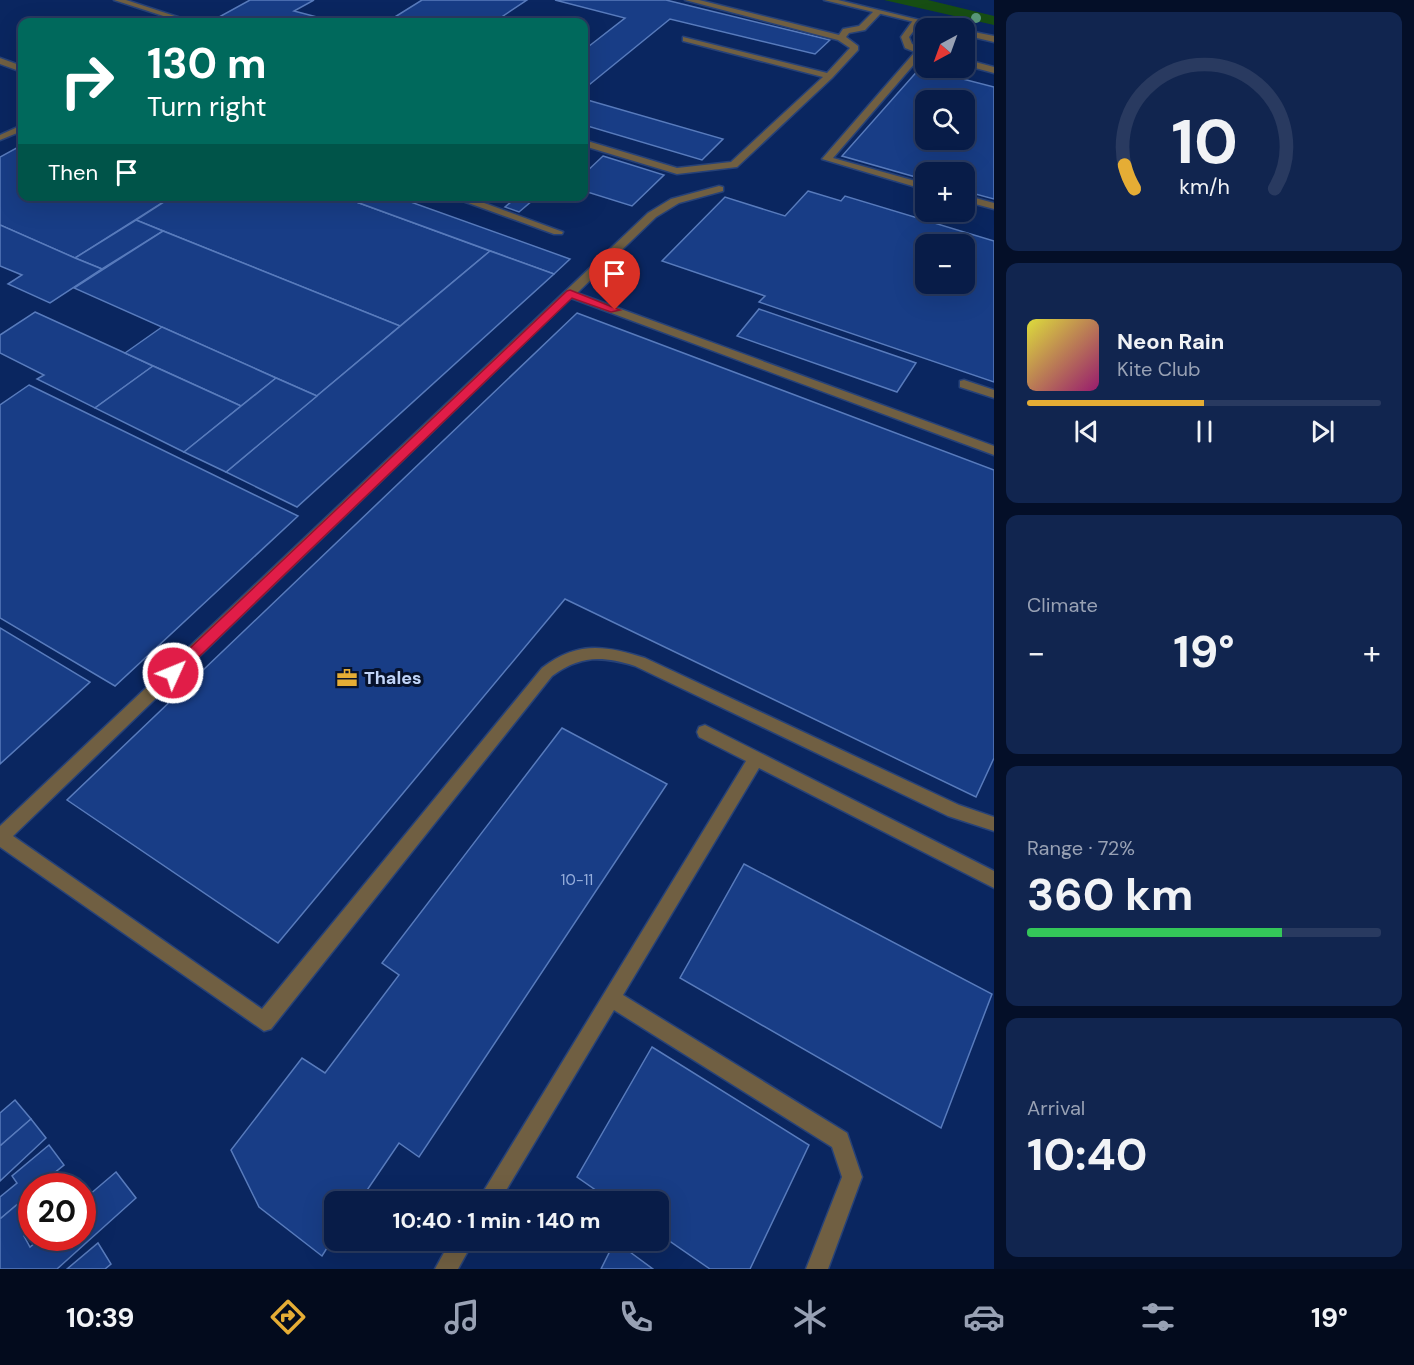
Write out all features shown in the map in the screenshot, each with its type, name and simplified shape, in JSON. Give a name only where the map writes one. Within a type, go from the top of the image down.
[{"type":"street","points":[[118,0],[176,18]]},
{"type":"street","points":[[689,0],[840,38],[861,39]]},
{"type":"street","points":[[828,0],[915,21]]},
{"type":"street","points":[[588,144],[677,171],[734,165],[829,76],[861,39],[878,12]]},
{"type":"street","points":[[915,24],[905,37],[908,46],[915,49]]},
{"type":"street","points":[[840,38],[846,31],[861,39]]},
{"type":"street","points":[[975,35],[994,39]]},
{"type":"street","points":[[686,39],[829,76]]},
{"type":"street","points":[[0,61],[18,68]]},
{"type":"street","points":[[915,61],[827,159],[915,184]]},
{"type":"street","points":[[975,65],[994,70]]},
{"type":"street","points":[[2,138],[18,130]]},
{"type":"street","points":[[719,189],[675,201],[652,216],[0,837],[264,1022],[547,672],[560,661],[576,654],[617,654],[640,662],[954,811],[994,824]]},
{"type":"street","points":[[468,201],[558,232]]},
{"type":"street","points":[[975,201],[994,206]]},
{"type":"street","points":[[570,294],[994,451]]},
{"type":"street","points":[[964,384],[994,394]]},
{"type":"street","points":[[705,732],[994,880]]},
{"type":"street","points":[[494,1191],[756,759]]},
{"type":"street","points":[[611,998],[840,1140],[852,1177],[818,1269]]},
{"type":"street","points":[[446,1269],[457,1251]]},
{"type":"green space","points":[[884,0],[928,0],[994,16],[994,25],[975,21],[975,18],[963,18]]},
{"type":"building","points":[[250,0],[314,0],[294,11],[321,18],[223,18],[219,17]]},
{"type":"building","points":[[422,0],[527,0],[500,18],[393,18]]},
{"type":"building","points":[[555,0],[666,0],[830,40],[815,54],[670,19],[588,86],[588,47],[625,18]]},
{"type":"building","points":[[915,74],[915,78],[959,78],[994,87],[994,199],[975,194],[975,162],[915,162],[915,177],[842,156]]},
{"type":"building","points":[[588,100],[723,139],[702,160],[588,126]]},
{"type":"building","points":[[18,147],[18,201],[165,201],[75,258],[0,225],[0,157]]},
{"type":"building","points":[[603,156],[664,175],[632,206],[588,192],[588,170]]},
{"type":"building","points":[[808,191],[841,201],[845,196],[915,217],[915,222],[931,222],[971,234],[915,234],[915,294],[975,294],[975,235],[994,241],[994,382],[759,302],[765,296],[662,261],[725,197],[785,216]]},
{"type":"building","points":[[165,201],[354,201],[490,251],[400,326],[136,220]]},
{"type":"building","points":[[354,201],[408,201],[570,259],[554,274]]},
{"type":"building","points":[[512,201],[532,201],[519,212],[505,207]]},
{"type":"building","points":[[136,220],[163,231],[102,269],[75,258]]},
{"type":"building","points":[[0,225],[102,269],[50,303],[8,284],[22,275],[0,266]]},
{"type":"building","points":[[163,231],[400,326],[317,396],[74,288]]},
{"type":"building","points":[[490,251],[554,274],[297,507],[226,472]]},
{"type":"building","points":[[759,309],[916,363],[897,392],[737,336]]},
{"type":"building","points":[[35,312],[153,366],[95,408],[37,379],[44,375],[0,353],[0,335]]},
{"type":"building","name":"Thales","points":[[577,313],[994,470],[994,758],[976,797],[565,599],[278,943],[67,800]]},
{"type":"building","points":[[162,327],[276,378],[241,406],[125,353]]},
{"type":"building","points":[[153,366],[241,406],[184,452],[95,408]]},
{"type":"building","points":[[276,378],[317,396],[226,472],[184,452]]},
{"type":"building","points":[[29,385],[298,516],[115,686],[0,618],[0,405]]},
{"type":"building","points":[[0,628],[90,682],[0,764]]},
{"type":"building","points":[[562,728],[667,784],[419,1157],[399,1143],[366,1191],[324,1191],[325,1251],[322,1256],[259,1207],[231,1150],[302,1058],[325,1073],[399,975],[382,963]]},
{"type":"building","points":[[744,864],[992,994],[941,1128],[680,978]]},
{"type":"building","points":[[652,1047],[809,1145],[750,1269],[710,1269],[669,1241],[669,1191],[597,1191],[577,1177]]},
{"type":"building","points":[[15,1100],[31,1119],[0,1146],[0,1113]]},
{"type":"building","points":[[31,1119],[46,1138],[0,1181],[0,1146]]},
{"type":"building","points":[[49,1145],[64,1165],[54,1173],[18,1173],[18,1204],[0,1219],[0,1197],[17,1183],[12,1176]]},
{"type":"building","points":[[116,1172],[136,1198],[96,1234],[96,1189]]},
{"type":"building","points":[[18,1204],[18,1251],[77,1251],[57,1269],[0,1269],[0,1219]]},
{"type":"building","points":[[98,1243],[111,1264],[105,1269],[67,1269],[88,1251],[96,1251]]},
{"type":"building","points":[[610,1251],[629,1251],[653,1269],[601,1269]]},
{"type":"place","name":"Thales","points":[[347,678]]},
{"type":"route","points":[[173,673],[570,294],[615,310]]}]
